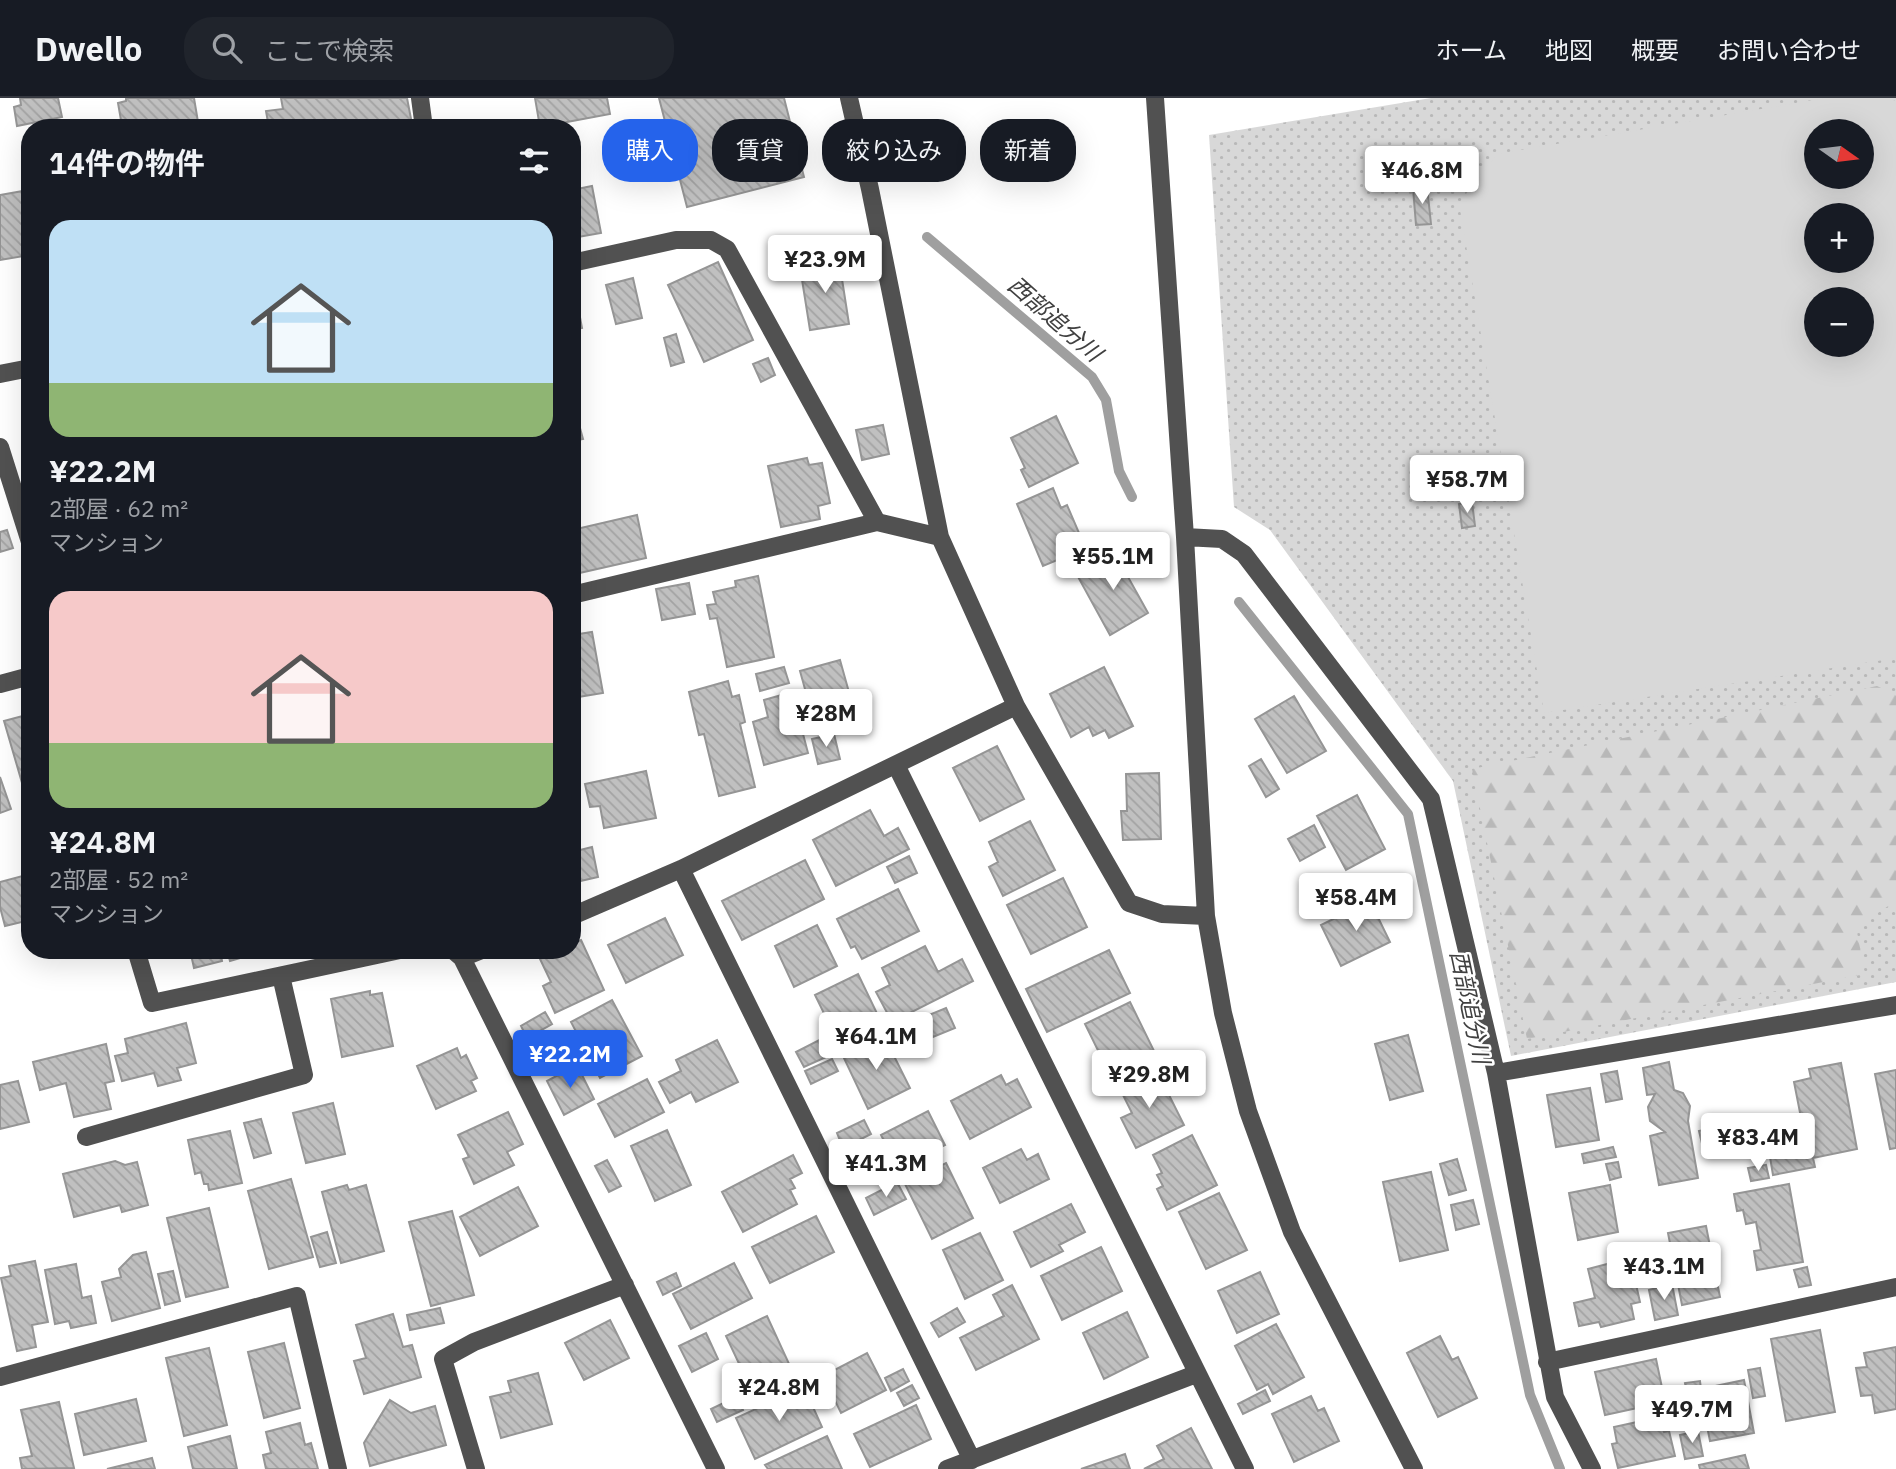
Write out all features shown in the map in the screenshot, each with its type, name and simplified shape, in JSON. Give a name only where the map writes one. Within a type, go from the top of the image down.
[{"type":"street","points":[[420,98],[423,119]]},
{"type":"street","points":[[849,98],[873,203],[940,537],[1016,706],[1129,903],[1162,914],[1206,916]]},
{"type":"street","points":[[1155,98],[1185,537],[1206,916],[1223,1013],[1248,1111],[1292,1232],[1414,1469]]},
{"type":"street","points":[[581,261],[676,240],[710,240],[727,249],[877,522]]},
{"type":"street","points":[[0,374],[21,370]]},
{"type":"street","points":[[0,447],[21,514]]},
{"type":"street","points":[[581,593],[877,522],[940,537]]},
{"type":"street","points":[[1185,537],[1222,539],[1244,554],[1431,799],[1496,1073],[1555,1397],[1592,1469]]},
{"type":"street","points":[[0,684],[21,678]]},
{"type":"street","points":[[581,912],[681,869],[1016,706]]},
{"type":"street","points":[[895,765],[1245,1469]]},
{"type":"street","points":[[681,869],[972,1460]]},
{"type":"street","points":[[139,959],[152,1003],[359,959]]},
{"type":"street","points":[[460,959],[716,1469]]},
{"type":"street","points":[[86,1137],[304,1075],[281,976]]},
{"type":"street","points":[[1496,1073],[1896,1005]]},
{"type":"street","points":[[476,1469],[443,1359],[474,1342],[625,1285]]},
{"type":"street","points":[[1547,1362],[1896,1287]]},
{"type":"street","points":[[0,1377],[297,1296],[338,1469]]},
{"type":"street","points":[[947,1469],[1196,1374]]},
{"type":"green space","points":[[1431,98],[1896,98],[1896,982],[1511,1056],[1453,781],[1270,530],[1234,507],[1209,135]]},
{"type":"green space","points":[[1825,98],[1888,98],[1896,101],[1896,658],[1544,713],[1459,203],[1497,154]]},
{"type":"green space","points":[[1877,686],[1896,695],[1896,901],[1856,927],[1865,974],[1527,1039],[1472,769]]},
{"type":"building","points":[[20,98],[58,98],[62,117],[21,119],[21,125],[17,126],[14,107],[21,105]]},
{"type":"building","points":[[126,98],[194,98],[198,119],[121,119],[118,103],[126,101]]},
{"type":"building","points":[[281,98],[407,98],[411,119],[267,119],[266,111],[283,109]]},
{"type":"building","points":[[535,98],[607,98],[610,114],[581,119],[539,119]]},
{"type":"building","points":[[659,98],[784,98],[789,119],[712,119],[712,182],[784,182],[687,207],[681,182],[698,182],[698,119],[664,119]]},
{"type":"building","points":[[592,186],[601,233],[581,236],[581,188]]},
{"type":"building","points":[[1427,186],[1431,224],[1416,225],[1413,188]]},
{"type":"building","points":[[21,191],[21,256],[0,260],[0,195]]},
{"type":"building","points":[[839,260],[849,324],[810,330],[800,267]]},
{"type":"building","points":[[718,262],[753,340],[704,362],[668,285]]},
{"type":"building","points":[[633,278],[642,318],[616,324],[606,285]]},
{"type":"building","points":[[676,334],[684,362],[671,366],[664,338]]},
{"type":"building","points":[[768,358],[775,375],[761,382],[753,364]]},
{"type":"building","points":[[1056,416],[1078,463],[1029,487],[1021,470],[1025,468],[1011,438]]},
{"type":"building","points":[[883,425],[889,454],[862,460],[856,430]]},
{"type":"building","points":[[807,458],[809,465],[822,463],[830,503],[818,506],[820,519],[781,527],[768,466]]},
{"type":"building","points":[[1053,488],[1061,508],[1067,505],[1082,540],[1075,543],[1079,551],[1043,566],[1017,504]]},
{"type":"building","points":[[1472,502],[1475,526],[1462,528],[1459,504]]},
{"type":"building","points":[[637,515],[646,558],[581,573],[581,528]]},
{"type":"building","points":[[7,530],[13,548],[0,552],[0,532]]},
{"type":"building","points":[[1122,550],[1135,573],[1128,577],[1148,613],[1110,635],[1077,575]]},
{"type":"building","points":[[758,576],[774,657],[727,667],[717,618],[710,619],[707,605],[716,604],[713,592],[736,587],[735,581]]},
{"type":"building","points":[[689,583],[695,614],[662,620],[656,589]]},
{"type":"building","points":[[592,632],[603,693],[581,697],[581,634]]},
{"type":"building","points":[[840,660],[852,703],[842,706],[846,721],[816,729],[800,671]]},
{"type":"building","points":[[784,667],[789,683],[760,691],[756,674]]},
{"type":"building","points":[[1104,667],[1133,726],[1109,738],[1105,730],[1093,736],[1089,727],[1071,737],[1050,694]]},
{"type":"building","points":[[728,681],[732,697],[739,695],[745,722],[740,724],[755,787],[719,796],[704,734],[699,735],[689,692]]},
{"type":"building","points":[[792,692],[808,753],[764,765],[753,722],[768,717],[764,700]]},
{"type":"building","points":[[1294,696],[1326,751],[1287,773],[1255,719]]},
{"type":"building","points":[[21,716],[21,779],[4,721]]},
{"type":"building","points":[[834,734],[840,759],[818,764],[812,739]]},
{"type":"building","points":[[997,746],[1024,799],[980,821],[953,768]]},
{"type":"building","points":[[1261,759],[1279,789],[1266,797],[1249,766]]},
{"type":"building","points":[[646,771],[656,818],[604,828],[600,806],[590,807],[585,784]]},
{"type":"building","points":[[1159,773],[1161,839],[1123,840],[1121,811],[1127,811],[1126,774]]},
{"type":"building","points":[[0,777],[11,809],[0,813]]},
{"type":"building","points":[[1357,795],[1385,849],[1346,870],[1317,816]]},
{"type":"building","points":[[870,810],[884,836],[898,828],[909,849],[836,886],[813,840]]},
{"type":"building","points":[[1030,821],[1055,870],[1003,896],[989,867],[998,862],[989,842]]},
{"type":"building","points":[[1314,825],[1325,847],[1300,861],[1288,839]]},
{"type":"building","points":[[592,847],[598,877],[581,881],[581,850]]},
{"type":"building","points":[[909,856],[917,873],[895,883],[887,867]]},
{"type":"building","points":[[805,860],[824,899],[742,940],[722,901]]},
{"type":"building","points":[[21,876],[21,922],[5,926],[0,907],[0,882]]},
{"type":"building","points":[[1063,878],[1087,927],[1031,954],[1007,905]]},
{"type":"building","points":[[898,889],[919,931],[862,959],[855,946],[851,948],[837,919]]},
{"type":"building","points":[[1370,901],[1390,942],[1341,966],[1321,925]]},
{"type":"building","points":[[665,918],[683,955],[626,983],[608,945]]},
{"type":"building","points":[[817,925],[837,966],[794,987],[775,946]]},
{"type":"building","points":[[581,940],[604,990],[555,1013],[543,986],[551,982],[540,959],[581,959]]},
{"type":"building","points":[[925,946],[938,972],[962,959],[973,981],[892,1022],[876,992],[890,985],[882,968]]},
{"type":"building","points":[[1109,950],[1130,993],[1047,1032],[1026,989]]},
{"type":"building","points":[[192,959],[222,959],[222,961],[194,968]]},
{"type":"building","points":[[858,974],[884,1028],[866,1036],[862,1028],[837,1040],[815,995]]},
{"type":"building","points":[[370,991],[370,995],[382,993],[393,1046],[342,1057],[331,999]]},
{"type":"building","points":[[612,1000],[642,1056],[600,1078],[571,1022]]},
{"type":"building","points":[[1130,1002],[1156,1055],[1111,1077],[1085,1024]]},
{"type":"building","points":[[946,1008],[955,1028],[933,1037],[924,1017]]},
{"type":"building","points":[[545,1012],[552,1024],[527,1038],[521,1026]]},
{"type":"building","points":[[186,1023],[196,1063],[177,1068],[181,1080],[158,1086],[154,1073],[122,1081],[115,1056],[128,1053],[125,1039]]},
{"type":"building","points":[[1408,1035],[1423,1091],[1390,1100],[1375,1044]]},
{"type":"building","points":[[827,1036],[835,1053],[804,1067],[796,1052]]},
{"type":"building","points":[[884,1036],[910,1088],[868,1109],[843,1056]]},
{"type":"building","points":[[717,1040],[738,1082],[696,1102],[691,1092],[670,1103],[659,1082],[681,1071],[676,1060]]},
{"type":"building","points":[[106,1044],[114,1081],[105,1083],[111,1109],[74,1117],[66,1083],[40,1090],[33,1062]]},
{"type":"building","points":[[457,1048],[461,1058],[466,1055],[477,1078],[471,1081],[476,1091],[436,1109],[417,1066]]},
{"type":"building","points":[[832,1059],[838,1071],[811,1084],[805,1071]]},
{"type":"building","points":[[1669,1062],[1674,1090],[1683,1093],[1690,1106],[1688,1121],[1698,1178],[1659,1185],[1650,1136],[1665,1132],[1650,1121],[1648,1107],[1655,1094],[1647,1095],[1643,1068]]},
{"type":"building","points":[[1841,1063],[1857,1149],[1813,1158],[1815,1167],[1773,1175],[1770,1157],[1785,1154],[1782,1143],[1805,1138],[1794,1082],[1811,1078],[1809,1069]]},
{"type":"building","points":[[577,1065],[594,1099],[564,1115],[547,1081]]},
{"type":"building","points":[[1896,1070],[1896,1148],[1890,1149],[1875,1074]]},
{"type":"building","points":[[1157,1071],[1184,1125],[1136,1148],[1121,1118],[1132,1113],[1120,1089]]},
{"type":"building","points":[[1617,1071],[1622,1099],[1606,1102],[1601,1074]]},
{"type":"building","points":[[1001,1075],[1006,1085],[1017,1079],[1031,1107],[970,1139],[951,1101]]},
{"type":"building","points":[[647,1079],[664,1112],[615,1137],[598,1104]]},
{"type":"building","points":[[18,1081],[29,1122],[0,1129],[0,1085]]},
{"type":"building","points":[[1590,1088],[1599,1140],[1556,1147],[1547,1095]]},
{"type":"building","points":[[333,1103],[345,1154],[306,1163],[293,1113]]},
{"type":"building","points":[[928,1111],[945,1145],[937,1149],[939,1154],[880,1184],[868,1160],[888,1149],[881,1135]]},
{"type":"building","points":[[508,1112],[523,1144],[507,1152],[514,1165],[474,1184],[463,1159],[469,1157],[458,1135]]},
{"type":"building","points":[[261,1119],[271,1153],[254,1158],[244,1123]]},
{"type":"building","points":[[864,1120],[871,1134],[843,1148],[837,1133]]},
{"type":"building","points":[[1749,1120],[1754,1145],[1705,1156],[1699,1131]]},
{"type":"building","points":[[667,1130],[691,1185],[655,1201],[631,1146]]},
{"type":"building","points":[[230,1131],[242,1183],[209,1190],[208,1184],[204,1184],[201,1172],[195,1174],[188,1140]]},
{"type":"building","points":[[1192,1135],[1217,1185],[1167,1210],[1157,1189],[1163,1186],[1157,1175],[1162,1173],[1153,1155]]},
{"type":"building","points":[[1613,1147],[1616,1157],[1584,1163],[1582,1154]]},
{"type":"building","points":[[1021,1149],[1027,1160],[1038,1154],[1049,1179],[1000,1203],[983,1168]]},
{"type":"building","points":[[793,1155],[802,1173],[790,1179],[795,1188],[790,1190],[797,1204],[743,1232],[722,1192]]},
{"type":"building","points":[[1457,1159],[1466,1190],[1449,1195],[1440,1164]]},
{"type":"building","points":[[607,1160],[621,1186],[609,1192],[595,1166]]},
{"type":"building","points":[[115,1161],[125,1165],[137,1162],[148,1205],[122,1212],[120,1205],[74,1217],[63,1174]]},
{"type":"building","points":[[1618,1162],[1621,1177],[1610,1180],[1606,1164]]},
{"type":"building","points":[[946,1163],[973,1218],[932,1239],[905,1184]]},
{"type":"building","points":[[1766,1165],[1769,1178],[1751,1181],[1748,1168]]},
{"type":"building","points":[[1431,1172],[1448,1250],[1400,1261],[1383,1182]]},
{"type":"building","points":[[291,1179],[313,1257],[269,1269],[248,1191]]},
{"type":"building","points":[[897,1182],[906,1199],[874,1215],[866,1198]]},
{"type":"building","points":[[1789,1184],[1803,1262],[1757,1270],[1754,1251],[1761,1250],[1756,1222],[1746,1224],[1743,1210],[1737,1211],[1734,1194]]},
{"type":"building","points":[[347,1185],[349,1190],[366,1185],[384,1251],[341,1263],[322,1192]]},
{"type":"building","points":[[1610,1185],[1618,1232],[1578,1240],[1569,1193]]},
{"type":"building","points":[[518,1187],[538,1226],[480,1256],[460,1217]]},
{"type":"building","points":[[1219,1193],[1247,1250],[1206,1269],[1179,1212]]},
{"type":"building","points":[[1473,1200],[1479,1224],[1456,1230],[1451,1205]]},
{"type":"building","points":[[1071,1204],[1085,1232],[1059,1245],[1063,1251],[1031,1267],[1014,1232]]},
{"type":"building","points":[[209,1208],[228,1287],[186,1297],[167,1218]]},
{"type":"building","points":[[452,1211],[474,1295],[431,1306],[409,1222]]},
{"type":"building","points":[[816,1216],[834,1252],[770,1283],[752,1247]]},
{"type":"building","points":[[1706,1226],[1720,1297],[1682,1305],[1668,1233]]},
{"type":"building","points":[[327,1232],[336,1263],[320,1267],[311,1237]]},
{"type":"building","points":[[980,1233],[1003,1280],[965,1299],[943,1250]]},
{"type":"building","points":[[1101,1247],[1122,1291],[1062,1320],[1041,1276]]},
{"type":"building","points":[[146,1252],[160,1308],[112,1321],[102,1282],[121,1277],[119,1269],[133,1255]]},
{"type":"building","points":[[1630,1258],[1640,1302],[1631,1304],[1634,1319],[1601,1327],[1599,1322],[1579,1326],[1574,1303],[1595,1298],[1588,1269]]},
{"type":"building","points":[[35,1261],[48,1322],[32,1325],[36,1347],[17,1351],[1,1278],[11,1276],[9,1266]]},
{"type":"building","points":[[734,1263],[752,1298],[691,1329],[673,1294]]},
{"type":"building","points":[[76,1264],[82,1298],[91,1296],[96,1323],[71,1328],[69,1321],[55,1324],[45,1270]]},
{"type":"building","points":[[1807,1267],[1811,1285],[1799,1287],[1794,1270]]},
{"type":"building","points":[[173,1271],[180,1301],[165,1305],[158,1274]]},
{"type":"building","points":[[1260,1272],[1279,1314],[1237,1333],[1218,1291]]},
{"type":"building","points":[[676,1273],[681,1286],[663,1295],[657,1282]]},
{"type":"building","points":[[1672,1284],[1678,1315],[1655,1320],[1649,1290]]},
{"type":"building","points":[[1012,1285],[1039,1339],[976,1370],[960,1338],[1004,1316],[993,1295]]},
{"type":"building","points":[[440,1308],[444,1323],[410,1330],[407,1315]]},
{"type":"building","points":[[957,1308],[965,1322],[939,1337],[931,1323]]},
{"type":"building","points":[[1127,1312],[1148,1357],[1104,1379],[1083,1333]]},
{"type":"building","points":[[393,1314],[403,1347],[412,1345],[421,1377],[364,1394],[354,1361],[366,1358],[356,1325]]},
{"type":"building","points":[[767,1316],[790,1366],[749,1385],[726,1336]]},
{"type":"building","points":[[610,1320],[629,1358],[584,1380],[565,1343]]},
{"type":"building","points":[[1276,1324],[1304,1377],[1273,1394],[1268,1384],[1257,1390],[1235,1346]]},
{"type":"building","points":[[1820,1330],[1835,1412],[1786,1421],[1771,1339]]},
{"type":"building","points":[[706,1333],[718,1359],[692,1372],[679,1346]]},
{"type":"building","points":[[1440,1336],[1452,1360],[1458,1357],[1477,1398],[1438,1417],[1407,1353]]},
{"type":"building","points":[[284,1343],[300,1408],[264,1418],[248,1352]]},
{"type":"building","points":[[1896,1347],[1896,1409],[1875,1413],[1872,1395],[1861,1396],[1856,1368],[1867,1367],[1864,1353]]},
{"type":"building","points":[[209,1348],[227,1425],[184,1436],[166,1358]]},
{"type":"building","points":[[867,1353],[886,1390],[841,1413],[823,1376]]},
{"type":"building","points":[[1656,1359],[1665,1402],[1605,1415],[1595,1372]]},
{"type":"building","points":[[1760,1368],[1765,1396],[1753,1398],[1748,1370]]},
{"type":"building","points":[[903,1369],[909,1381],[891,1391],[885,1378]]},
{"type":"building","points":[[538,1373],[552,1424],[501,1438],[490,1397],[511,1392],[508,1381]]},
{"type":"building","points":[[1744,1380],[1754,1433],[1710,1441],[1703,1406],[1690,1409],[1685,1383],[1700,1381],[1701,1389]]},
{"type":"building","points":[[912,1385],[919,1398],[904,1406],[897,1393]]},
{"type":"building","points":[[804,1387],[822,1427],[755,1459],[736,1418]]},
{"type":"building","points":[[1265,1390],[1270,1401],[1243,1414],[1238,1404]]},
{"type":"building","points":[[1311,1396],[1318,1411],[1324,1408],[1339,1441],[1294,1462],[1272,1414]]},
{"type":"building","points":[[736,1397],[743,1410],[717,1422],[711,1409]]},
{"type":"building","points":[[136,1399],[146,1441],[84,1455],[75,1414]]},
{"type":"building","points":[[390,1400],[411,1413],[435,1406],[446,1445],[370,1466],[364,1443]]},
{"type":"building","points":[[59,1402],[74,1468],[22,1469],[20,1458],[32,1456],[21,1410]]},
{"type":"building","points":[[916,1405],[931,1439],[870,1467],[854,1434]]},
{"type":"building","points":[[1660,1417],[1664,1432],[1669,1431],[1675,1456],[1618,1468],[1612,1444],[1617,1443],[1614,1427]]},
{"type":"building","points":[[300,1423],[305,1445],[311,1443],[318,1469],[266,1469],[263,1455],[271,1453],[266,1432]]},
{"type":"building","points":[[1191,1428],[1212,1469],[1144,1469],[1164,1459],[1157,1446]]},
{"type":"building","points":[[1698,1431],[1703,1456],[1685,1459],[1680,1435]]},
{"type":"building","points":[[230,1436],[237,1469],[193,1469],[188,1447]]},
{"type":"building","points":[[827,1436],[842,1469],[768,1469],[765,1465]]},
{"type":"building","points":[[1125,1454],[1130,1469],[1081,1469]]},
{"type":"building","points":[[1745,1455],[1749,1469],[1700,1469],[1699,1465]]},
{"type":"building","points":[[152,1458],[155,1469],[107,1469]]},
{"type":"waterway","name":"西部追分川","points":[[927,237],[1092,377],[1106,400],[1119,471],[1132,497]]},
{"type":"waterway","name":"西部追分川","points":[[1239,602],[1408,814],[1530,1395],[1560,1469]]}]
